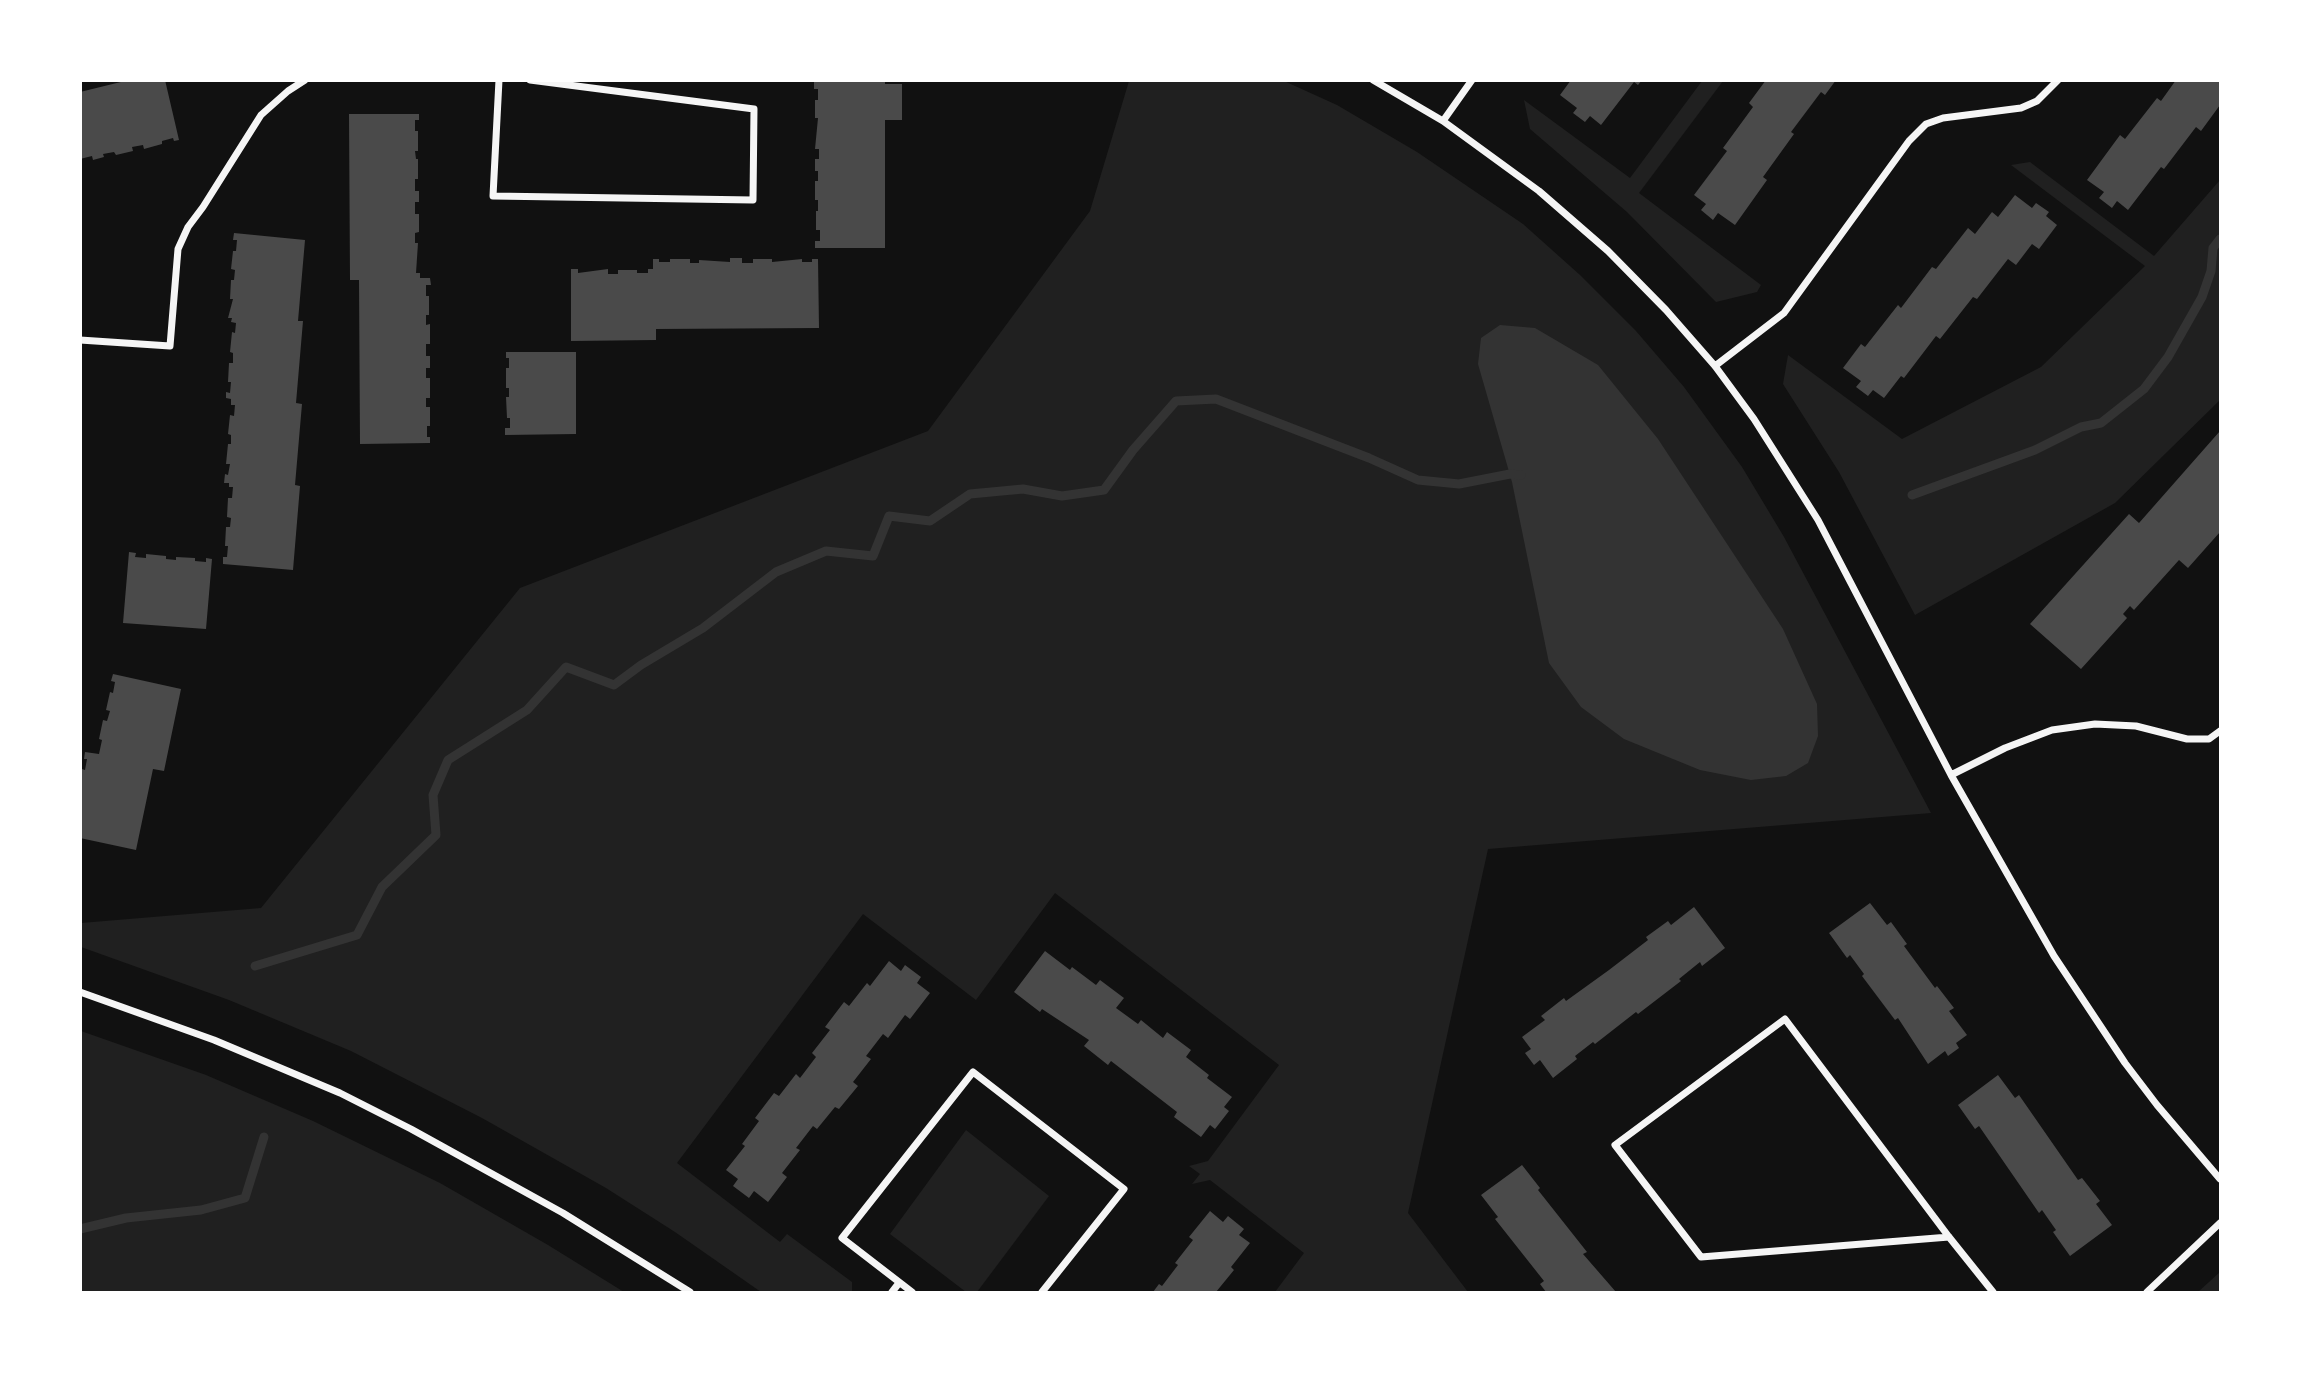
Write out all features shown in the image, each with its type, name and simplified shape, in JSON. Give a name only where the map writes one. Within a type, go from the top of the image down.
[{"type":"street","points":[[80,340],[170,346],[178,249],[188,227],[261,115],[288,90],[305,80]]},
{"type":"street","points":[[499,80],[493,196],[753,200],[754,109],[530,80]]},
{"type":"street","points":[[1373,80],[1443,121],[1539,191],[1608,251],[1666,310],[1715,366],[1789,472],[1818,520],[1951,775],[2014,888],[2091,1014],[2157,1105],[2221,1179]]},
{"type":"street","points":[[1443,121],[1472,80]]},
{"type":"street","points":[[1715,366],[1784,313],[1909,141],[1926,124],[1943,118],[2021,108],[2037,101],[2058,80]]},
{"type":"street","points":[[1951,775],[2005,748],[2052,730],[2095,723],[2136,726],[2187,739],[2209,739],[2221,731]]},
{"type":"street","points":[[80,992],[214,1040],[340,1093],[563,1213],[690,1293]]},
{"type":"street","points":[[1949,1237],[1701,1257],[1615,1145],[1785,1019],[1993,1293]]},
{"type":"street","points":[[912,1293],[842,1238],[973,1072],[1124,1189],[1042,1293]]},
{"type":"street","points":[[2147,1293],[2221,1223]]},
{"type":"street","points":[[891,1293],[899,1283]]},
{"type":"shaded area","points":[[1129,81],[1284,81],[1337,105],[1417,152],[1523,224],[1580,275],[1636,331],[1684,387],[1742,467],[1784,537],[1931,813],[1488,849],[1408,1213],[1468,1292],[1275,1292],[1304,1253],[1210,1180],[1192,1184],[1200,1174],[1189,1166],[1208,1161],[1279,1065],[1055,893],[976,1000],[863,914],[677,1163],[780,1242],[787,1234],[852,1282],[852,1292],[761,1292],[606,1188],[482,1118],[351,1051],[229,1000],[81,947],[81,923],[261,908],[520,588],[928,431],[1090,211]]},
{"type":"shaded area","points":[[1702,81],[1723,81],[1639,193],[1761,285],[1757,292],[1716,302],[1627,212],[1530,129],[1524,100],[1630,178]]},
{"type":"shaded area","points":[[2030,162],[2154,256],[2220,180],[2220,400],[2115,503],[1915,615],[1839,472],[1783,384],[1788,355],[1902,439],[2041,367],[2145,266],[2011,165]]},
{"type":"shaded area","points":[[1500,325],[1535,328],[1598,365],[1658,439],[1783,629],[1817,704],[1818,736],[1808,763],[1786,776],[1751,780],[1700,770],[1624,739],[1581,707],[1549,663],[1512,482],[1478,364],[1481,338]]},
{"type":"shaded area","points":[[81,1031],[206,1075],[313,1121],[440,1183],[624,1292],[81,1292]]},
{"type":"shaded area","points":[[966,1130],[1049,1196],[977,1292],[966,1292],[890,1234]]},
{"type":"shaded area","points":[[2220,1272],[2220,1292],[2198,1292]]},
{"type":"building","points":[[129,80],[165,80],[179,140],[174,141],[173,138],[144,149],[143,145],[132,147],[133,151],[116,155],[114,152],[103,154],[104,157],[93,160],[92,156],[80,159],[80,92]]},
{"type":"building","points":[[1571,80],[1642,80],[1638,85],[1634,82],[1601,125],[1590,116],[1585,122],[1573,113],[1577,108],[1560,95]]},
{"type":"building","points":[[1766,80],[1836,80],[1825,95],[1821,92],[1791,132],[1794,134],[1763,177],[1767,180],[1735,225],[1718,213],[1713,220],[1701,210],[1706,204],[1694,195],[1727,151],[1723,148],[1753,107],[1749,103]]},
{"type":"building","points":[[2176,80],[2220,80],[2220,105],[2201,131],[2196,127],[2128,210],[2117,201],[2112,208],[2099,198],[2104,192],[2087,180],[2120,135],[2125,139],[2157,98],[2161,101]]},
{"type":"building","points":[[814,82],[902,84],[902,120],[885,120],[885,248],[815,248],[815,241],[820,241],[820,230],[816,230],[818,200],[815,200],[815,181],[818,181],[818,171],[815,171],[815,159],[819,159],[819,149],[815,149],[818,118],[815,118],[815,100],[818,100],[818,89],[814,89]]},
{"type":"building","points":[[349,114],[419,114],[419,120],[415,120],[415,131],[418,131],[418,151],[415,151],[418,159],[418,179],[415,179],[415,191],[419,191],[419,202],[415,202],[415,214],[419,214],[419,232],[415,233],[415,243],[418,243],[416,273],[420,273],[420,278],[430,278],[431,285],[426,285],[429,315],[426,315],[426,325],[430,324],[430,344],[426,344],[426,356],[430,356],[430,368],[426,368],[426,378],[430,378],[430,398],[426,398],[426,407],[430,407],[427,437],[430,437],[430,443],[360,444],[359,280],[350,280]]},
{"type":"building","points":[[2015,195],[2032,208],[2036,203],[2049,212],[2046,216],[2057,225],[2039,249],[2032,244],[2016,265],[2008,259],[1977,299],[1973,297],[1940,339],[1936,336],[1904,378],[1901,376],[1884,398],[1873,390],[1868,396],[1856,387],[1861,381],[1843,368],[1861,344],[1865,347],[1898,305],[1901,308],[1932,267],[1936,269],[1968,228],[1975,234],[1992,212],[1998,217]]},
{"type":"building","points":[[234,233],[305,240],[298,321],[303,321],[296,403],[302,404],[295,485],[300,486],[293,570],[223,564],[228,546],[225,546],[226,527],[230,527],[231,518],[227,517],[228,498],[232,498],[233,487],[224,483],[230,464],[226,464],[228,444],[231,444],[231,435],[228,434],[230,415],[234,416],[235,405],[231,405],[231,399],[226,398],[226,392],[230,393],[229,363],[233,363],[233,353],[230,352],[236,323],[231,322],[232,318],[228,318],[233,299],[230,299],[231,280],[234,280],[235,270],[231,269],[237,240],[233,240]]},
{"type":"building","points":[[730,258],[742,258],[742,263],[753,263],[753,259],[772,259],[772,262],[802,259],[802,262],[812,262],[812,259],[818,259],[819,328],[656,329],[656,340],[571,341],[571,269],[578,269],[578,273],[608,269],[608,274],[618,274],[618,270],[648,273],[648,269],[653,269],[653,259],[670,262],[670,259],[690,259],[690,263],[699,263],[699,260],[730,262]]},
{"type":"building","points":[[506,352],[576,352],[576,434],[505,435],[505,428],[510,428],[506,397],[509,397],[506,368],[509,368],[509,358],[506,358]]},
{"type":"building","points":[[2220,431],[2220,532],[2188,568],[2179,560],[2134,610],[2130,606],[2123,614],[2127,618],[2081,669],[2030,624],[2129,514],[2139,523]]},
{"type":"building","points":[[129,552],[136,553],[135,557],[146,558],[146,554],[176,560],[176,557],[195,558],[195,561],[206,562],[206,558],[212,559],[206,629],[123,623]]},
{"type":"building","points":[[113,674],[181,689],[164,771],[153,769],[136,850],[80,838],[80,775],[82,769],[85,770],[85,752],[99,754],[103,720],[107,721],[110,711],[106,710],[110,692],[113,693]]},
{"type":"building","points":[[1870,903],[1887,925],[1891,922],[1907,944],[1904,946],[1935,988],[1937,986],[1954,1008],[1949,1011],[1967,1035],[1956,1043],[1959,1048],[1948,1056],[1945,1051],[1928,1064],[1898,1018],[1895,1020],[1850,955],[1847,958],[1829,933]]},
{"type":"building","points":[[1694,907],[1725,948],[1702,966],[1700,962],[1679,979],[1681,981],[1638,1014],[1636,1012],[1595,1044],[1593,1042],[1553,1078],[1540,1060],[1534,1065],[1525,1053],[1531,1049],[1522,1037],[1545,1020],[1541,1016],[1609,970],[1668,921],[1671,925]]},
{"type":"building","points":[[1045,951],[1070,970],[1072,967],[1096,985],[1100,980],[1124,998],[1116,1008],[1138,1024],[1141,1020],[1163,1038],[1167,1032],[1191,1050],[1186,1057],[1232,1097],[1224,1107],[1229,1111],[1215,1129],[1210,1125],[1201,1137],[1174,1117],[1177,1112],[1111,1061],[1108,1065],[1084,1046],[1089,1040],[1042,1009],[1040,1012],[1014,992]]},
{"type":"building","points":[[889,961],[901,971],[905,965],[921,977],[917,983],[930,993],[910,1019],[905,1015],[888,1038],[883,1034],[866,1056],[871,1059],[853,1082],[858,1086],[839,1109],[835,1107],[817,1129],[813,1126],[796,1148],[800,1150],[782,1173],[787,1177],[768,1202],[754,1191],[749,1198],[733,1186],[738,1179],[726,1170],[745,1146],[742,1144],[759,1121],[755,1118],[774,1093],[779,1096],[796,1074],[800,1078],[816,1057],[812,1053],[830,1030],[825,1027],[844,1002],[849,1006],[867,983],[870,986]]},
{"type":"building","points":[[1998,1075],[2015,1098],[2019,1095],[2078,1180],[2082,1178],[2100,1201],[2096,1204],[2112,1225],[2070,1256],[2042,1210],[2039,1213],[1979,1126],[1975,1129],[1958,1105]]},
{"type":"building","points":[[1522,1165],[1540,1188],[1538,1190],[1587,1252],[1583,1254],[1616,1292],[1546,1292],[1540,1284],[1544,1281],[1495,1219],[1498,1217],[1481,1195]]},
{"type":"building","points":[[1210,1211],[1223,1222],[1228,1216],[1244,1229],[1239,1235],[1250,1243],[1231,1267],[1234,1270],[1216,1292],[1153,1292],[1159,1284],[1162,1286],[1178,1265],[1175,1263],[1193,1240],[1189,1237]]},
{"type":"waterway","points":[[1912,495],[2035,450],[2081,427],[2101,423],[2144,389],[2168,357],[2202,297],[2211,271],[2213,248],[2220,239]]},
{"type":"waterway","points":[[255,966],[357,935],[382,887],[436,835],[433,795],[448,760],[527,710],[566,667],[614,685],[641,665],[703,628],[776,572],[826,551],[873,556],[889,516],[930,521],[970,494],[1023,489],[1062,496],[1104,490],[1133,450],[1176,401],[1216,399],[1369,458],[1418,480],[1459,484],[1510,474],[1521,475]]},
{"type":"waterway","points":[[80,1229],[126,1218],[201,1210],[245,1198],[264,1137]]}]
